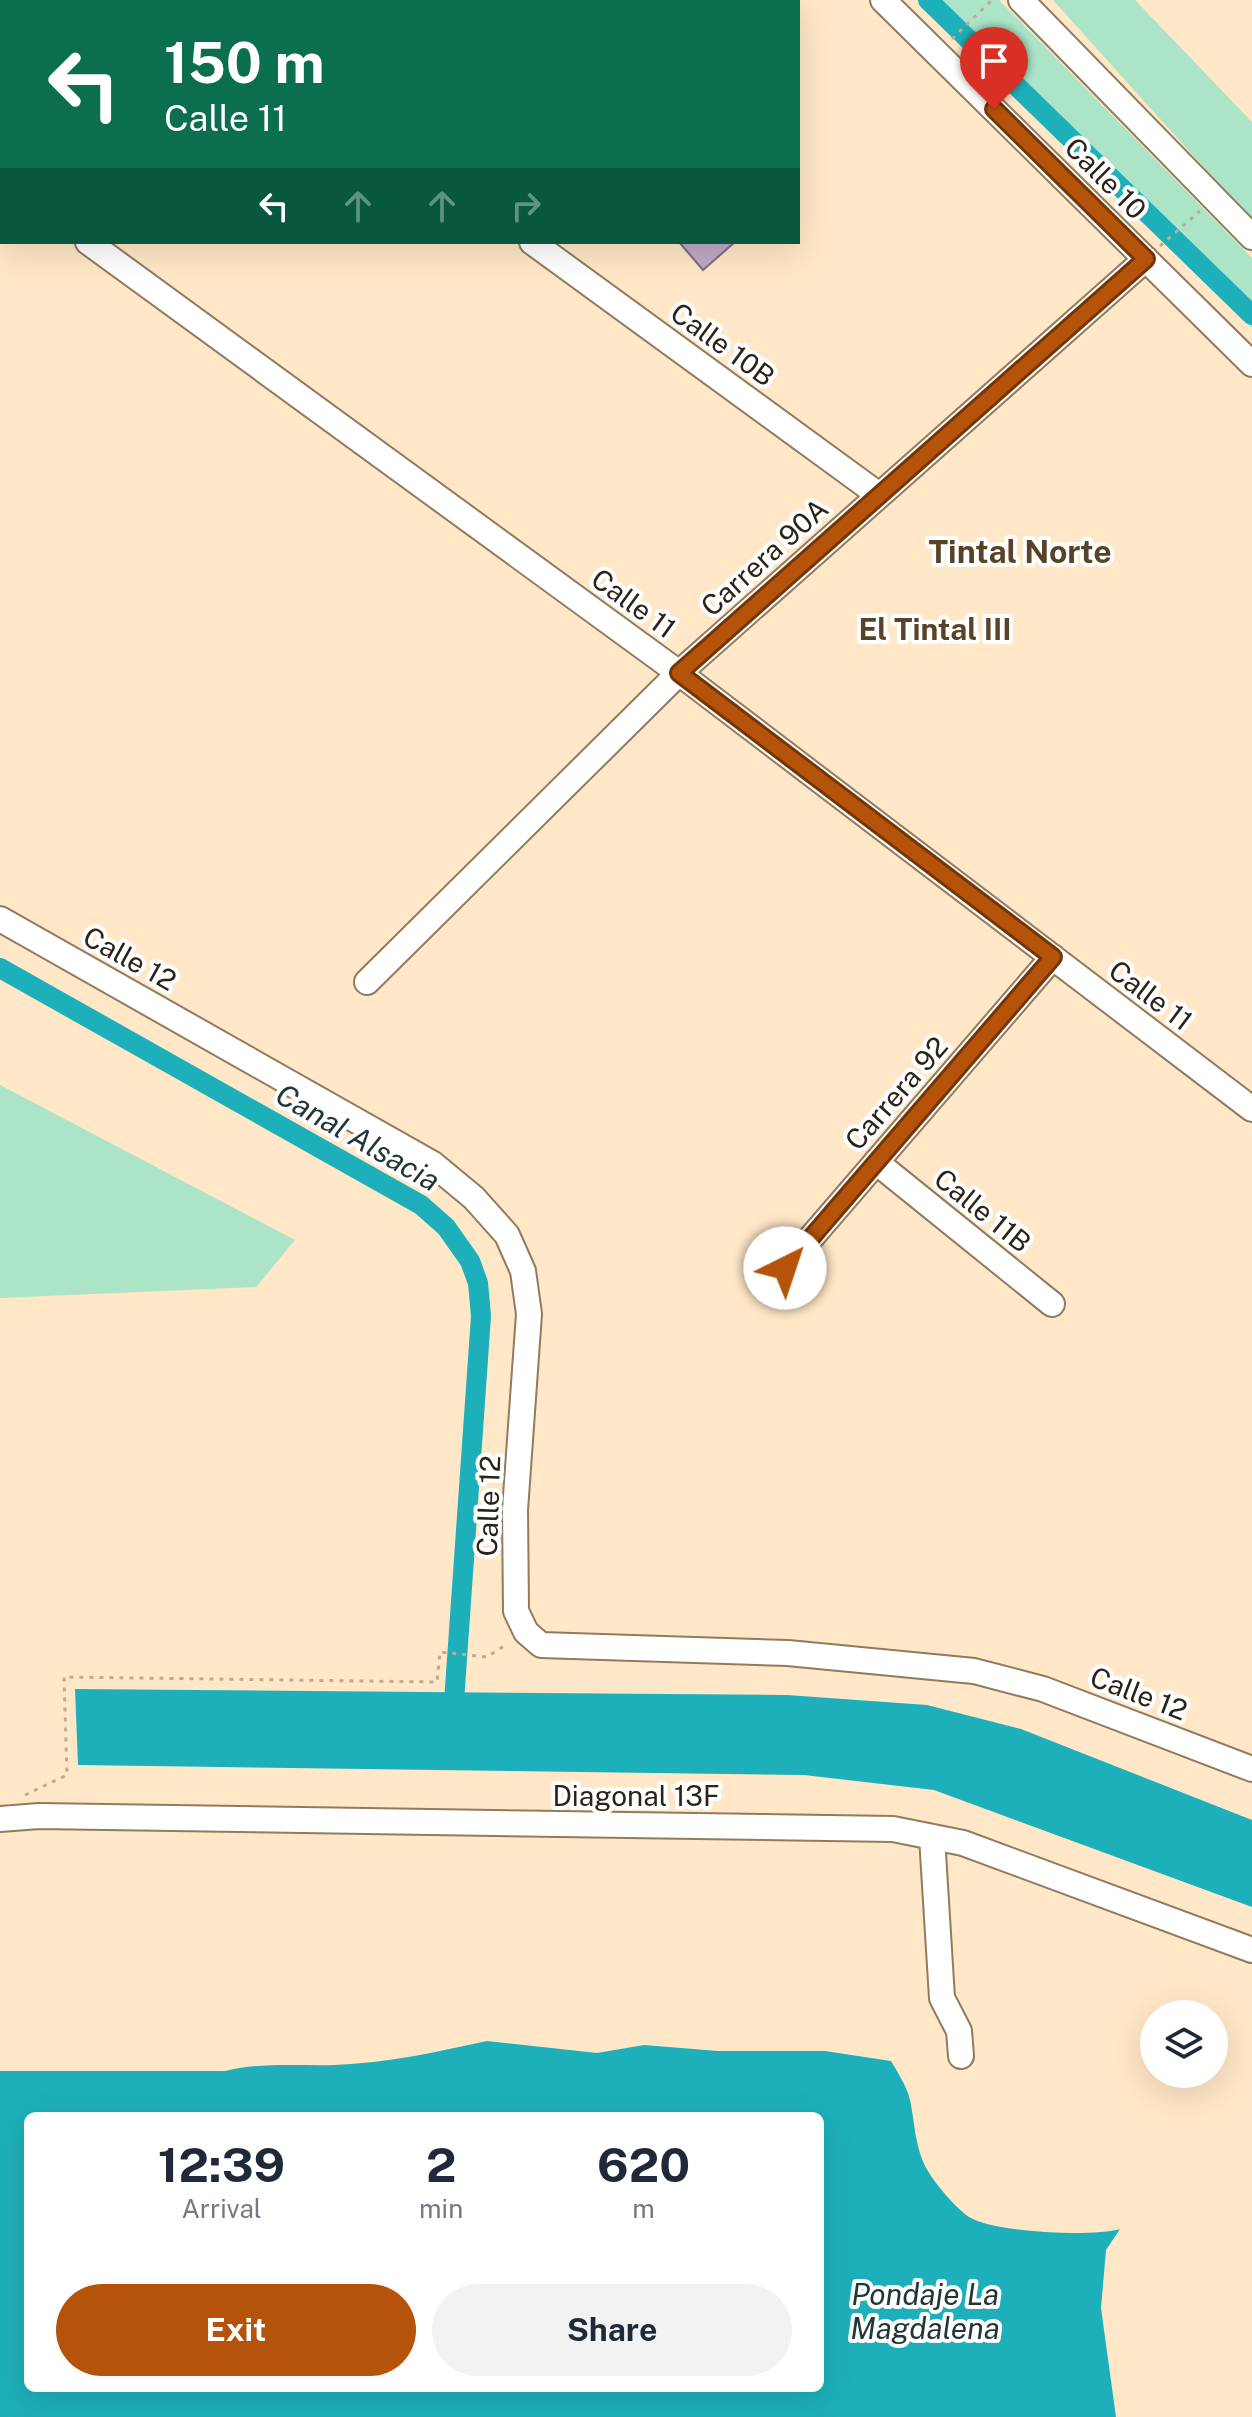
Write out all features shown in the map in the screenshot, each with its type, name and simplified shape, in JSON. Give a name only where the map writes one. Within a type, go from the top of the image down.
[{"type":"street","name":"Calle 10","points":[[883,0],[1155,251],[1252,364]]},
{"type":"street","points":[[1021,0],[1252,237]]},
{"type":"street","name":"Calle 11","points":[[91,244],[679,673],[1252,1109]]},
{"type":"street","name":"Calle 10B","points":[[535,244],[879,495]]},
{"type":"street","name":"Carrera 90A","points":[[367,982],[679,673],[1155,251]]},
{"type":"street","name":"Calle 12","points":[[0,919],[433,1164],[474,1198],[507,1235],[523,1271],[529,1314],[515,1510],[516,1611],[526,1632],[541,1645],[788,1653],[974,1671],[1043,1689],[1252,1769]]},
{"type":"street","name":"Carrera 92","points":[[785,1268],[1053,957]]},
{"type":"street","name":"Calle 11B","points":[[876,1162],[1052,1304]]},
{"type":"street","name":"Diagonal 13F","points":[[7,1810],[39,1816],[893,1829],[963,1843],[1252,1950]]},
{"type":"street","points":[[932,1837],[942,1998],[959,2031],[961,2056]]},
{"type":"path","points":[[956,35],[992,0]]},
{"type":"path","points":[[1155,251],[1182,226]]},
{"type":"path","points":[[7,1810],[67,1775],[64,1677],[437,1682],[440,1652],[487,1657],[526,1632]]},
{"type":"green space","points":[[917,0],[999,0],[1252,258],[1252,328]]},
{"type":"green space","points":[[1053,0],[1135,0],[1252,122],[1252,221]]},
{"type":"green space","points":[[0,1085],[295,1240],[256,1287],[0,1298]]},
{"type":"water","points":[[75,1689],[787,1695],[927,1705],[1021,1729],[1252,1820],[1252,1907],[934,1790],[804,1775],[78,1765]]},
{"type":"water","name":"Pondaje La Magdalena","points":[[487,2041],[597,2053],[644,2045],[718,2051],[825,2051],[891,2061],[909,2095],[924,2163],[941,2189],[969,2217],[1000,2227],[1044,2232],[1088,2233],[1120,2229],[1106,2250],[1101,2308],[1116,2417],[0,2417],[0,2071],[225,2071],[266,2065],[354,2064]]},
{"type":"building","points":[[681,244],[733,244],[703,270]]},
{"type":"waterway","points":[[928,0],[1252,315]]},
{"type":"waterway","name":"Canal Alsacia","points":[[0,968],[421,1205],[446,1227],[470,1261],[478,1283],[481,1316],[453,1716]]},
{"type":"district","name":"Tintal Norte","points":[[1020,551]]},
{"type":"district","name":"El Tintal III","points":[[935,629]]},
{"type":"route","points":[[785,1268],[1053,957],[679,673],[1146,259],[994,109]]}]
